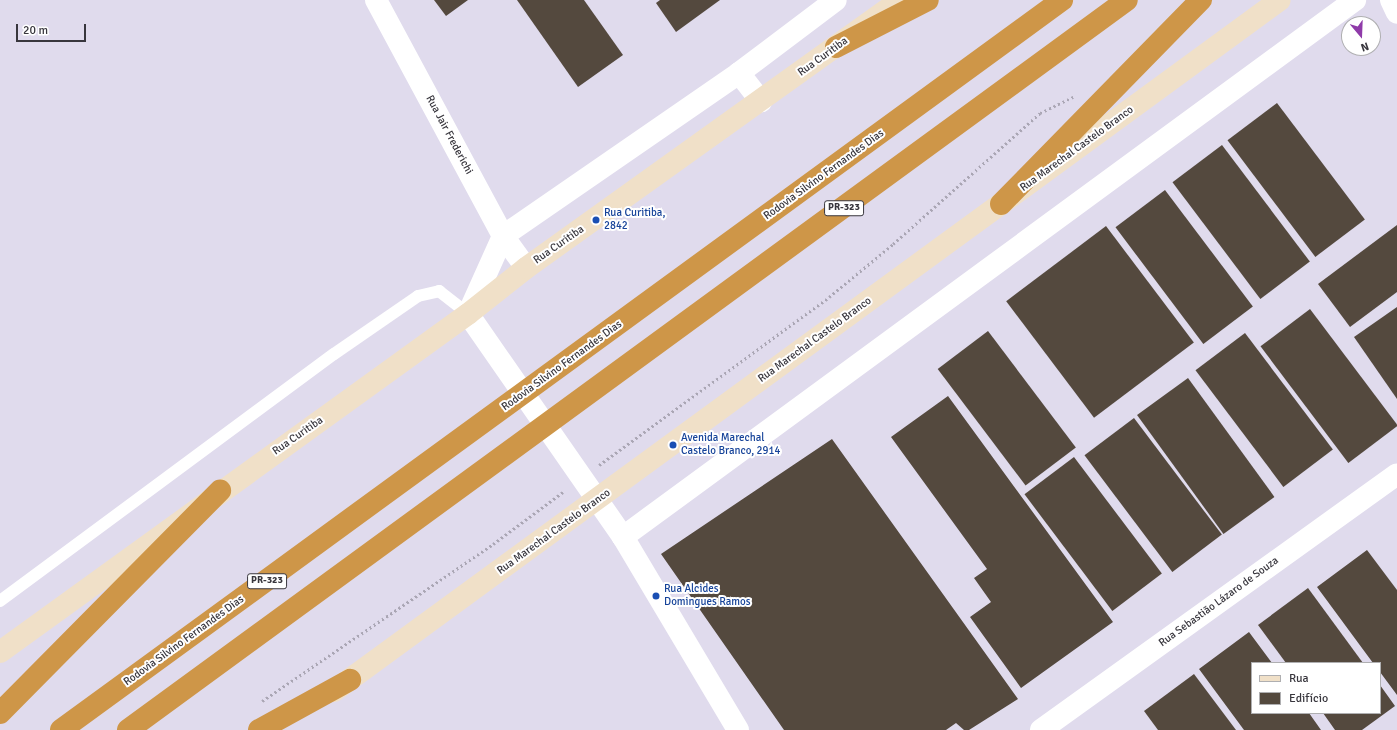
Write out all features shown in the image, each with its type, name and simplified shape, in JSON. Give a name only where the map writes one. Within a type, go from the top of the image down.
[{"type":"highway","points":[[836,47],[928,0]]},
{"type":"highway","name":"Rodovia Silvino Fernandes Dias","points":[[61,730],[1062,0]]},
{"type":"highway","name":"PR-323","points":[[128,730],[493,463],[560,417],[1127,0]]},
{"type":"highway","points":[[1002,204],[1201,0]]},
{"type":"highway","points":[[0,713],[220,491]]},
{"type":"highway","points":[[259,730],[350,680]]},
{"type":"street","name":"Rua Jair Frederichi","points":[[376,0],[504,236],[526,268]]},
{"type":"street","points":[[738,730],[623,537],[468,314],[504,236],[738,74],[836,0]]},
{"type":"street","name":"Rua Curitiba","points":[[0,652],[220,491],[468,314],[526,268],[900,0]]},
{"type":"street","name":"Rua Marechal Castelo Branco","points":[[281,730],[598,500],[1280,0]]},
{"type":"street","points":[[623,537],[1355,0]]},
{"type":"street","points":[[1391,0],[1397,13]]},
{"type":"street","points":[[738,74],[761,101]]},
{"type":"street","name":"Rua Sebastião Lázaro de Souza","points":[[1041,730],[1397,474]]},
{"type":"lane","points":[[0,601],[334,354],[418,296],[439,291],[468,314]]},
{"type":"path","points":[[258,704],[493,544],[829,298],[893,244],[1040,113],[1080,93]]},
{"type":"building","points":[[434,0],[468,0],[446,16]]},
{"type":"building","points":[[517,0],[584,0],[623,55],[578,87]]},
{"type":"building","points":[[660,0],[720,0],[676,32],[656,3]]},
{"type":"building","points":[[1277,103],[1365,220],[1315,257],[1227,140]]},
{"type":"building","points":[[1222,145],[1310,262],[1260,299],[1172,182]]},
{"type":"building","points":[[1165,190],[1253,307],[1203,344],[1115,227]]},
{"type":"building","points":[[1397,225],[1397,292],[1350,327],[1318,284]]},
{"type":"building","points":[[1106,226],[1194,343],[1094,418],[1006,301]]},
{"type":"building","points":[[1397,307],[1397,399],[1354,337]]},
{"type":"building","points":[[1310,309],[1397,424],[1397,426],[1348,463],[1260,346]]},
{"type":"building","points":[[988,331],[1076,448],[1026,486],[938,369]]},
{"type":"building","points":[[1245,333],[1333,450],[1283,487],[1195,370]]},
{"type":"building","points":[[1188,378],[1274,497],[1223,534],[1137,415]]},
{"type":"building","points":[[948,396],[1113,622],[1021,688],[970,617],[991,602],[974,578],[987,569],[891,437]]},
{"type":"building","points":[[1134,418],[1222,535],[1172,572],[1084,455]]},
{"type":"building","points":[[832,439],[1018,699],[969,730],[964,730],[956,723],[946,730],[784,730],[661,554]]},
{"type":"building","points":[[1074,457],[1162,574],[1112,611],[1024,494]]},
{"type":"building","points":[[1367,550],[1397,590],[1397,695],[1381,673],[1381,662],[1372,662],[1317,587]]},
{"type":"building","points":[[1308,588],[1362,662],[1285,662],[1258,625]]},
{"type":"building","points":[[1249,632],[1271,662],[1251,662],[1251,714],[1310,714],[1321,730],[1244,730],[1199,669]]},
{"type":"building","points":[[1194,674],[1236,730],[1158,730],[1144,711]]},
{"type":"building","points":[[1381,686],[1395,706],[1362,730],[1335,730],[1324,714],[1381,714]]},
{"type":"place","name":"Rua Curitiba, 2842","points":[[596,220]]},
{"type":"place","name":"Avenida Marechal Castelo Branco, 2914","points":[[673,445]]},
{"type":"place","name":"Rua Alcides Domingues Ramos","points":[[656,596]]}]
